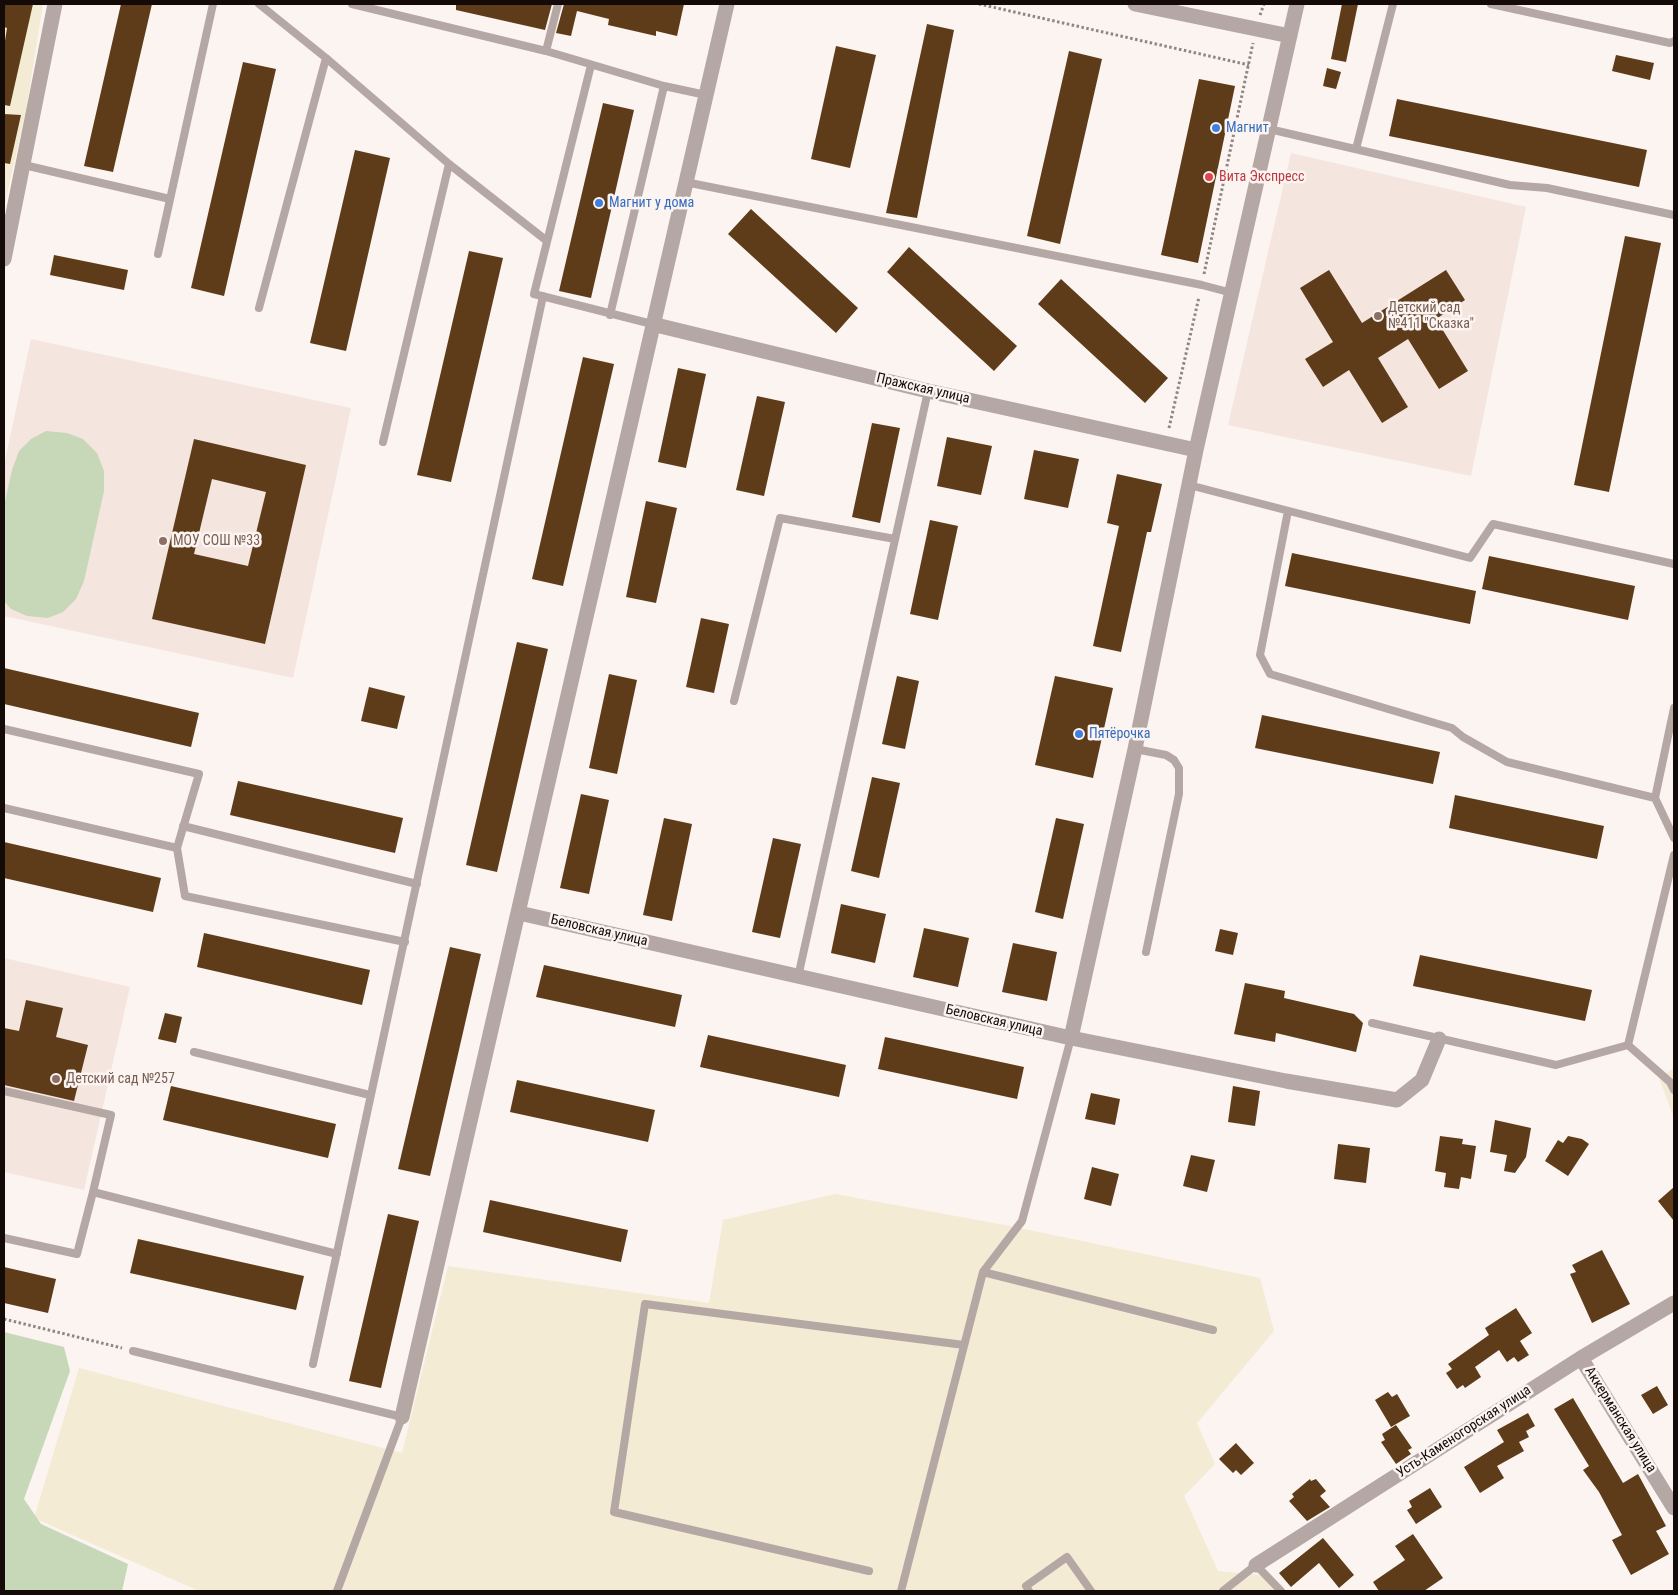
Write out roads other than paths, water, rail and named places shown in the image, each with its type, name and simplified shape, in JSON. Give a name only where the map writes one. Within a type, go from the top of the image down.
[{"type":"street","points":[[4,259],[55,4]]},
{"type":"street","points":[[402,1417],[727,4]]},
{"type":"street","points":[[1135,4],[1290,36]]},
{"type":"street","points":[[1071,1038],[1135,749],[1196,450],[1297,4]]},
{"type":"street","name":"Пражская улица","points":[[652,324],[928,391],[1196,450]]},
{"type":"street","name":"Беловская улица","points":[[519,913],[1071,1038],[1286,1081],[1398,1100],[1422,1080],[1439,1039]]},
{"type":"street","name":"Усть-Каменогорская улица","points":[[1256,1565],[1581,1358],[1674,1303]]},
{"type":"street","name":"Аккерманская улица","points":[[1581,1358],[1674,1508]]},
{"type":"lane","points":[[158,254],[213,4]]},
{"type":"lane","points":[[259,4],[326,58],[449,164],[548,241]]},
{"type":"lane","points":[[352,4],[546,51],[664,86],[706,95]]},
{"type":"lane","points":[[546,51],[558,4]]},
{"type":"lane","points":[[1356,149],[1393,4]]},
{"type":"lane","points":[[1491,4],[1670,43],[1674,41]]},
{"type":"lane","points":[[258,308],[326,58]]},
{"type":"lane","points":[[591,65],[534,294],[652,324]]},
{"type":"lane","points":[[610,314],[664,86]]},
{"type":"lane","points":[[1269,129],[1510,184],[1548,188],[1674,215]]},
{"type":"lane","points":[[383,442],[449,164]]},
{"type":"lane","points":[[24,165],[170,199]]},
{"type":"lane","points":[[686,182],[1202,285],[1232,293]]},
{"type":"lane","points":[[313,1364],[543,296]]},
{"type":"lane","points":[[798,977],[928,391]]},
{"type":"lane","points":[[1189,485],[1470,558],[1494,524],[1674,564]]},
{"type":"lane","points":[[1288,511],[1260,655],[1270,674],[1452,728],[1462,737],[1507,762],[1655,798]]},
{"type":"lane","points":[[734,701],[780,518],[895,539]]},
{"type":"lane","points":[[1674,708],[1655,798],[1674,838]]},
{"type":"lane","points":[[4,729],[199,774],[177,848],[185,896],[405,942]]},
{"type":"lane","points":[[1135,749],[1166,755],[1174,760],[1180,768],[1179,794],[1146,952]]},
{"type":"lane","points":[[4,808],[177,848]]},
{"type":"lane","points":[[183,826],[417,884]]},
{"type":"lane","points":[[1628,1045],[1674,855]]},
{"type":"lane","points":[[1372,1023],[1556,1066],[1628,1045]]},
{"type":"lane","points":[[901,1591],[983,1272],[1022,1221],[1071,1038]]},
{"type":"lane","points":[[1628,1045],[1673,1084]]},
{"type":"lane","points":[[194,1052],[370,1095]]},
{"type":"lane","points":[[4,1091],[111,1115],[77,1254],[4,1238]]},
{"type":"lane","points":[[93,1192],[337,1254]]},
{"type":"lane","points":[[983,1272],[1213,1330]]},
{"type":"lane","points":[[869,1571],[614,1512],[645,1304],[964,1345]]},
{"type":"lane","points":[[133,1350],[402,1417],[337,1591]]},
{"type":"lane","points":[[1029,1591],[1026,1586],[1067,1557],[1090,1591]]},
{"type":"lane","points":[[1223,1591],[1256,1565],[1281,1591]]},
{"type":"place","name":"Магнит","points":[[1216,128]]},
{"type":"place","name":"Вита Экспресс","points":[[1209,177]]},
{"type":"place","name":"Магнит у дома","points":[[599,203]]},
{"type":"place","name":"Детский сад №411 \"Сказка\"","points":[[1378,316]]},
{"type":"place","name":"МОУ СОШ №33","points":[[163,541]]},
{"type":"place","name":"Пятёрочка","points":[[1079,734]]},
{"type":"place","name":"Детский сад №257","points":[[56,1079]]}]
